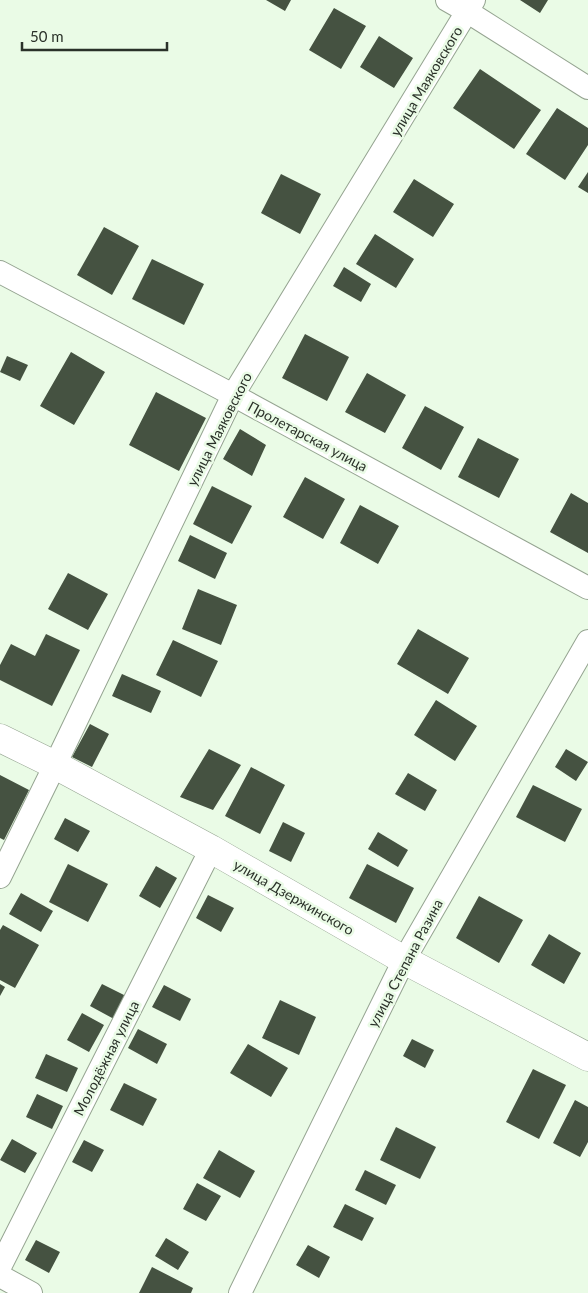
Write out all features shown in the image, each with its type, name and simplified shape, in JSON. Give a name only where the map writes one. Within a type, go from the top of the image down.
[{"type":"street","points":[[447,0],[471,6],[588,88]]},
{"type":"street","name":"улица Маяковского","points":[[0,877],[56,766],[233,395],[471,6]]},
{"type":"street","name":"Пролетарская улица","points":[[0,272],[233,395],[588,588]]},
{"type":"street","name":"улица Степана Разина","points":[[240,1293],[404,960],[588,641]]},
{"type":"street","name":"улица Дзержинского","points":[[0,738],[211,849],[404,960],[588,1057]]},
{"type":"street","name":"Молодёжная улица","points":[[0,1267],[211,849]]},
{"type":"street","points":[[0,1276],[31,1293]]},
{"type":"building","points":[[266,0],[291,0],[285,11]]},
{"type":"building","points":[[520,0],[548,0],[540,13]]},
{"type":"building","points":[[334,8],[366,26],[341,69],[309,50]]},
{"type":"building","points":[[379,36],[413,58],[394,88],[360,67]]},
{"type":"building","points":[[480,69],[541,110],[514,149],[453,108]]},
{"type":"building","points":[[557,108],[588,128],[588,145],[565,180],[526,154]]},
{"type":"building","points":[[588,172],[588,193],[578,187]]},
{"type":"building","points":[[281,174],[321,194],[300,234],[261,213]]},
{"type":"building","points":[[414,179],[454,204],[433,237],[393,212]]},
{"type":"building","points":[[104,227],[139,246],[112,295],[77,275]]},
{"type":"building","points":[[375,234],[414,259],[396,288],[356,264]]},
{"type":"building","points":[[152,259],[204,284],[184,325],[132,299]]},
{"type":"building","points":[[344,267],[371,284],[361,302],[333,286]]},
{"type":"building","points":[[305,334],[349,357],[327,401],[282,378]]},
{"type":"building","points":[[71,352],[105,372],[74,425],[40,406]]},
{"type":"building","points":[[7,356],[28,365],[20,381],[0,372]]},
{"type":"building","points":[[367,373],[406,395],[385,433],[345,412]]},
{"type":"building","points":[[156,392],[206,418],[179,471],[129,445]]},
{"type":"building","points":[[425,406],[464,427],[441,470],[402,448]]},
{"type":"building","points":[[240,429],[266,445],[252,476],[223,459]]},
{"type":"building","points":[[478,438],[519,459],[499,498],[458,477]]},
{"type":"building","points":[[305,477],[345,499],[323,539],[283,517]]},
{"type":"building","points":[[212,486],[252,506],[232,544],[193,524]]},
{"type":"building","points":[[571,493],[588,503],[588,553],[550,532]]},
{"type":"building","points":[[360,505],[399,526],[378,564],[340,543]]},
{"type":"building","points":[[190,535],[227,553],[215,579],[178,561]]},
{"type":"building","points":[[68,573],[108,594],[88,630],[48,609]]},
{"type":"building","points":[[198,589],[237,605],[221,645],[182,629]]},
{"type":"building","points":[[418,629],[469,658],[448,694],[397,664]]},
{"type":"building","points":[[46,634],[80,650],[52,706],[0,680],[0,665],[11,644],[35,656]]},
{"type":"building","points":[[173,640],[218,661],[201,697],[156,675]]},
{"type":"building","points":[[122,674],[161,691],[151,713],[112,696]]},
{"type":"building","points":[[436,700],[477,726],[455,761],[414,735]]},
{"type":"building","points":[[90,724],[109,734],[92,767],[72,757]]},
{"type":"building","points":[[209,749],[241,765],[213,810],[180,797]]},
{"type":"building","points":[[566,749],[588,762],[576,781],[555,767]]},
{"type":"building","points":[[251,767],[285,785],[260,834],[225,816]]},
{"type":"building","points":[[408,773],[437,790],[425,811],[395,794]]},
{"type":"building","points":[[0,775],[29,790],[4,840],[0,838]]},
{"type":"building","points":[[533,785],[582,809],[565,842],[516,817]]},
{"type":"building","points":[[65,818],[90,831],[78,852],[54,839]]},
{"type":"building","points":[[283,822],[305,833],[291,862],[269,851]]},
{"type":"building","points":[[378,832],[408,850],[398,867],[368,849]]},
{"type":"building","points":[[68,864],[108,884],[88,922],[49,902]]},
{"type":"building","points":[[367,864],[414,888],[396,923],[349,898]]},
{"type":"building","points":[[156,866],[177,878],[160,908],[139,896]]},
{"type":"building","points":[[21,893],[53,911],[41,932],[9,914]]},
{"type":"building","points":[[208,895],[234,908],[221,932],[196,918]]},
{"type":"building","points":[[479,896],[523,920],[499,963],[456,938]]},
{"type":"building","points":[[3,925],[39,945],[15,988],[0,980],[0,930]]},
{"type":"building","points":[[549,934],[581,953],[564,984],[531,965]]},
{"type":"building","points":[[0,984],[5,987],[0,996]]},
{"type":"building","points":[[102,984],[126,996],[114,1019],[90,1006]]},
{"type":"building","points":[[164,985],[191,999],[180,1021],[152,1007]]},
{"type":"building","points":[[280,1000],[316,1017],[299,1055],[262,1038]]},
{"type":"building","points":[[82,1013],[104,1025],[89,1052],[67,1040]]},
{"type":"building","points":[[138,1029],[167,1044],[157,1064],[128,1048]]},
{"type":"building","points":[[412,1039],[434,1050],[425,1068],[403,1056]]},
{"type":"building","points":[[248,1044],[288,1068],[271,1097],[230,1073]]},
{"type":"building","points":[[46,1054],[78,1068],[67,1092],[35,1078]]},
{"type":"building","points":[[533,1069],[566,1085],[539,1139],[506,1122]]},
{"type":"building","points":[[124,1083],[157,1099],[143,1126],[110,1110]]},
{"type":"building","points":[[37,1094],[63,1106],[52,1129],[26,1117]]},
{"type":"building","points":[[575,1100],[588,1107],[588,1142],[580,1157],[553,1143]]},
{"type":"building","points":[[396,1127],[436,1147],[420,1179],[380,1160]]},
{"type":"building","points":[[12,1139],[37,1153],[25,1173],[0,1160]]},
{"type":"building","points":[[84,1140],[104,1150],[92,1172],[72,1162]]},
{"type":"building","points":[[219,1150],[255,1171],[240,1198],[203,1178]]},
{"type":"building","points":[[365,1170],[396,1185],[386,1205],[355,1190]]},
{"type":"building","points":[[197,1183],[221,1196],[206,1221],[183,1209]]},
{"type":"building","points":[[345,1204],[374,1218],[362,1241],[333,1227]]},
{"type":"building","points":[[166,1238],[189,1252],[178,1270],[155,1256]]},
{"type":"building","points":[[36,1240],[60,1252],[49,1273],[25,1260]]},
{"type":"building","points":[[308,1245],[330,1257],[319,1278],[296,1265]]},
{"type":"building","points":[[152,1267],[193,1288],[191,1293],[139,1293]]}]
